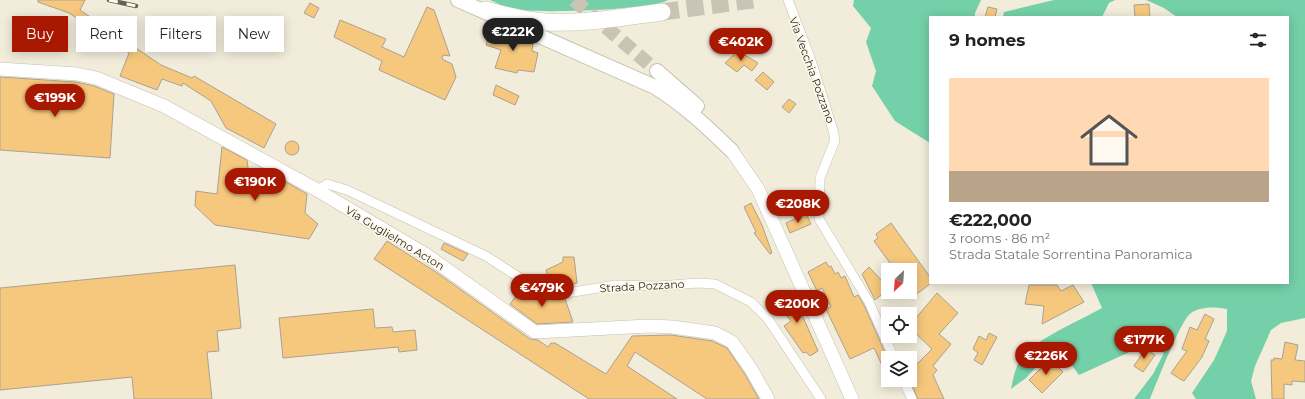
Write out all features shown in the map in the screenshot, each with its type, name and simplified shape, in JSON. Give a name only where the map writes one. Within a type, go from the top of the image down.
[{"type":"highway","points":[[484,10],[527,20],[564,22],[587,22],[662,12]]},
{"type":"main road","points":[[458,0],[484,10],[655,87],[674,98],[694,114],[732,150]]},
{"type":"main road","points":[[656,71],[707,117],[732,150]]},
{"type":"street","name":"Via Vecchia Pozzano","points":[[788,0],[811,60],[835,140],[820,178],[819,219],[869,302],[891,351]]},
{"type":"street","name":"Via Guglielmo Acton","points":[[0,69],[76,74],[96,78],[164,106],[317,190],[425,254],[535,332],[648,326],[672,327],[715,333],[732,342],[751,369],[768,399]]},
{"type":"street","points":[[732,150],[758,189],[852,399]]},
{"type":"street","name":"Strada Pozzano","points":[[317,190],[327,184],[347,190],[486,256],[537,289],[552,293],[566,293],[616,285],[658,286],[698,283],[715,284],[751,302],[768,319],[822,399]]},
{"type":"street","points":[[907,387],[912,399]]},
{"type":"green space","points":[[490,0],[668,0],[618,9],[543,11],[512,9]]},
{"type":"green space","points":[[854,0],[981,0],[975,16],[929,16],[929,142],[895,121],[872,86],[876,71],[866,42],[871,28],[853,6]]},
{"type":"green space","points":[[1054,0],[1115,0],[1109,3],[1102,16],[1003,16],[1004,12]]},
{"type":"green space","points":[[1146,0],[1305,0],[1305,318],[1281,323],[1271,330],[1255,366],[1251,381],[1256,399],[1196,399],[1192,393],[1214,360],[1227,331],[1227,309],[1213,308],[1199,309],[1191,313],[1186,318],[1150,399],[1134,399],[1153,374],[1164,353],[1145,345],[1079,375],[1062,352],[1052,350],[1026,378],[1011,389],[1018,364],[1029,350],[1037,343],[1059,330],[1102,308],[1091,284],[1289,284],[1289,16],[1176,16],[1164,8]]},
{"type":"building","points":[[38,0],[85,0],[80,10],[89,16],[76,16],[76,18],[69,13],[38,2]]},
{"type":"building","points":[[310,3],[319,8],[314,18],[304,13]]},
{"type":"building","points":[[1149,4],[1150,16],[1135,16],[1134,5]]},
{"type":"building","points":[[427,7],[434,10],[450,56],[443,55],[442,59],[452,64],[456,77],[445,100],[379,70],[382,61],[334,37],[340,20],[386,39],[382,47],[404,57]]},
{"type":"building","points":[[988,7],[997,9],[995,16],[985,16]]},
{"type":"building","points":[[492,27],[533,44],[532,51],[538,53],[534,72],[518,70],[517,73],[495,68],[501,50],[486,45]]},
{"type":"building","points":[[137,49],[161,65],[192,78],[194,76],[276,124],[264,148],[226,128],[211,101],[183,83],[182,86],[162,79],[157,90],[120,76],[129,53],[128,52],[137,52]]},
{"type":"building","points":[[738,51],[758,63],[752,71],[744,65],[737,72],[725,63]]},
{"type":"building","points":[[763,72],[774,82],[767,90],[755,80]]},
{"type":"building","points":[[0,77],[76,82],[94,86],[114,94],[110,158],[0,150]]},
{"type":"building","points":[[496,85],[519,96],[515,105],[493,95]]},
{"type":"building","points":[[789,99],[796,104],[789,113],[782,107]]},
{"type":"building","points":[[292,141],[297,143],[299,148],[297,153],[292,155],[287,153],[285,148],[287,143]]},
{"type":"building","points":[[222,147],[247,160],[248,168],[255,175],[266,177],[272,174],[307,194],[305,213],[318,224],[309,239],[215,225],[195,206],[196,191],[217,194]]},
{"type":"building","points":[[751,203],[762,225],[772,253],[770,254],[754,233],[756,232],[744,207]]},
{"type":"building","points":[[806,214],[811,224],[790,233],[786,223]]},
{"type":"building","points":[[891,223],[929,276],[930,284],[917,294],[917,263],[890,263],[874,241],[878,238],[876,234]]},
{"type":"building","points":[[387,241],[436,272],[530,339],[538,340],[548,347],[551,343],[555,343],[606,374],[632,336],[671,335],[712,341],[727,348],[759,399],[707,399],[635,352],[627,366],[677,399],[589,399],[374,259]]},
{"type":"building","points":[[444,243],[468,254],[463,261],[441,249]]},
{"type":"building","points":[[563,257],[574,257],[577,283],[562,287],[551,286],[546,270],[563,262]]},
{"type":"building","points":[[826,262],[829,267],[831,266],[835,274],[838,272],[841,278],[845,276],[854,297],[858,295],[864,305],[884,351],[881,351],[881,363],[874,348],[850,359],[826,309],[831,307],[822,288],[817,291],[808,272]]},
{"type":"building","points":[[235,265],[241,328],[217,331],[219,351],[207,352],[212,399],[134,399],[132,377],[0,390],[0,288]]},
{"type":"building","points":[[869,267],[881,280],[881,295],[875,300],[862,274]]},
{"type":"building","points":[[1029,285],[1057,285],[1061,291],[1073,285],[1084,302],[1042,324],[1044,306],[1025,304]]},
{"type":"building","points":[[523,287],[535,295],[554,300],[565,299],[573,322],[537,324],[510,304]]},
{"type":"building","points":[[791,290],[818,351],[810,356],[806,352],[803,353],[784,326],[791,321],[775,302]]},
{"type":"building","points":[[937,293],[958,313],[939,334],[951,344],[933,366],[937,370],[933,375],[944,399],[918,399],[913,387],[917,387],[917,364],[932,349],[917,335],[917,317]]},
{"type":"building","points":[[373,309],[375,328],[392,327],[393,332],[415,330],[417,350],[399,352],[398,347],[283,358],[279,318]]},
{"type":"building","points":[[1205,314],[1214,319],[1205,339],[1209,341],[1202,357],[1184,381],[1171,373],[1187,351],[1182,349],[1190,327],[1197,330]]},
{"type":"building","points":[[989,333],[997,337],[982,365],[974,360],[978,353],[973,349],[979,336],[986,340]]},
{"type":"building","points":[[1285,342],[1298,345],[1295,360],[1305,361],[1305,382],[1292,381],[1292,385],[1284,384],[1284,399],[1272,399],[1271,360],[1274,360],[1274,358],[1282,359]]},
{"type":"building","points":[[1145,349],[1155,355],[1143,372],[1134,366]]},
{"type":"building","points":[[1050,359],[1063,372],[1042,393],[1029,380]]},
{"type":"tunnel","points":[[574,0],[657,71]]},
{"type":"tunnel","points":[[662,12],[753,0]]},
{"type":"railway","points":[[109,0],[136,6]]}]
